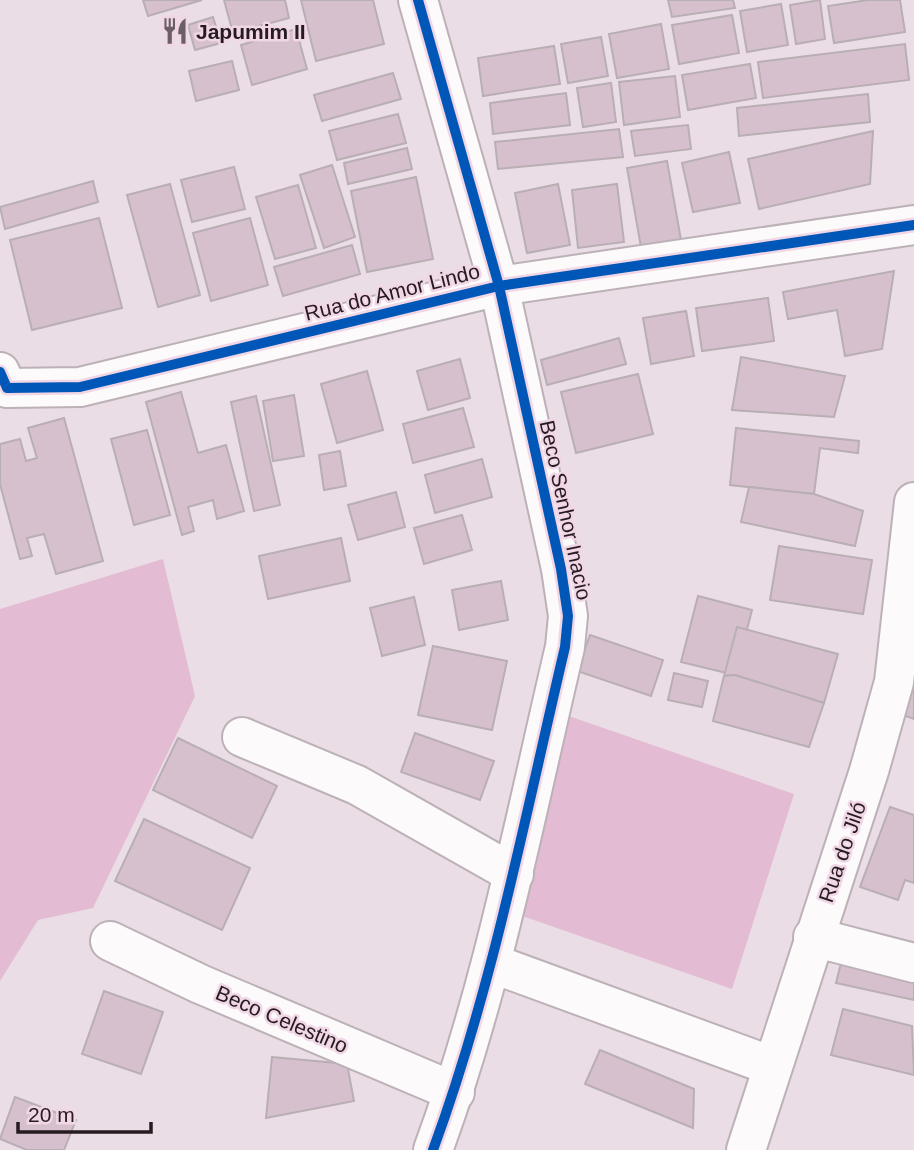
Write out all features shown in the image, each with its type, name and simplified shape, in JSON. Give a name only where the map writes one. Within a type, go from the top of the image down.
[{"type":"street","name":"Beco Senhor Inacio","points":[[418,0],[499,286],[561,569],[568,616],[565,647],[514,874],[455,1092],[433,1150]]},
{"type":"street","name":"Rua do Amor Lindo","points":[[4,380],[80,387],[499,286],[914,225]]},
{"type":"street","name":"Rua do Jiló","points":[[746,1150],[869,771],[894,682],[914,502]]},
{"type":"street","points":[[242,737],[357,785],[514,874]]},
{"type":"street","points":[[813,937],[914,963]]},
{"type":"street","name":"Beco Celestino","points":[[110,941],[200,984],[455,1092]]},
{"type":"street","points":[[491,963],[772,1066]]},
{"type":"shaded area","points":[[163,559],[195,696],[93,908],[38,920],[0,981],[0,609]]},
{"type":"shaded area","points":[[563,714],[794,794],[732,989],[505,910]]},
{"type":"building","points":[[143,0],[202,0],[148,16]]},
{"type":"building","points":[[224,0],[285,0],[289,18],[233,33]]},
{"type":"building","points":[[301,0],[373,0],[384,44],[316,61]]},
{"type":"building","points":[[668,0],[733,0],[735,8],[672,17]]},
{"type":"building","points":[[820,0],[825,39],[796,44],[790,5]]},
{"type":"building","points":[[868,0],[900,0],[905,32],[834,43],[828,6]]},
{"type":"building","points":[[781,4],[788,45],[747,52],[740,11]]},
{"type":"building","points":[[732,15],[739,53],[679,64],[672,25]]},
{"type":"building","points":[[213,17],[221,43],[195,50],[188,25]]},
{"type":"building","points":[[661,24],[669,69],[617,78],[609,34]]},
{"type":"building","points":[[296,29],[307,69],[252,85],[241,45]]},
{"type":"building","points":[[601,37],[608,76],[568,83],[561,44]]},
{"type":"building","points":[[905,44],[909,80],[763,98],[758,62]]},
{"type":"building","points":[[554,46],[560,84],[483,96],[478,58]]},
{"type":"building","points":[[232,61],[239,90],[196,101],[189,71]]},
{"type":"building","points":[[750,64],[756,98],[688,110],[682,75]]},
{"type":"building","points":[[393,73],[401,99],[322,121],[314,95]]},
{"type":"building","points":[[675,76],[680,117],[624,125],[619,82]]},
{"type":"building","points":[[611,83],[616,122],[583,127],[577,88]]},
{"type":"building","points":[[566,93],[570,125],[493,134],[490,103]]},
{"type":"building","points":[[868,94],[870,122],[739,136],[737,108]]},
{"type":"building","points":[[398,114],[406,143],[337,160],[329,131]]},
{"type":"building","points":[[688,125],[691,149],[635,156],[631,131]]},
{"type":"building","points":[[619,129],[623,157],[498,169],[495,142]]},
{"type":"building","points":[[873,131],[870,184],[759,209],[748,159]]},
{"type":"building","points":[[407,148],[412,169],[348,184],[344,163]]},
{"type":"building","points":[[729,152],[740,203],[693,212],[682,163]]},
{"type":"building","points":[[667,161],[681,240],[641,247],[627,168]]},
{"type":"building","points":[[332,165],[355,237],[324,248],[300,175]]},
{"type":"building","points":[[234,167],[245,209],[192,222],[181,180]]},
{"type":"building","points":[[416,177],[433,259],[367,272],[351,191]]},
{"type":"building","points":[[93,181],[98,202],[5,229],[0,207]]},
{"type":"building","points":[[170,184],[200,295],[158,307],[127,195]]},
{"type":"building","points":[[558,184],[570,245],[527,253],[515,193]]},
{"type":"building","points":[[617,184],[624,242],[578,248],[572,190]]},
{"type":"building","points":[[298,185],[316,248],[275,259],[256,197]]},
{"type":"building","points":[[99,218],[122,308],[32,330],[10,240]]},
{"type":"building","points":[[250,218],[268,285],[211,301],[193,233]]},
{"type":"building","points":[[352,245],[360,274],[283,296],[274,267]]},
{"type":"building","points":[[894,271],[882,349],[845,356],[837,310],[788,319],[783,292]]},
{"type":"building","points":[[768,298],[774,341],[702,351],[696,308]]},
{"type":"building","points":[[686,311],[694,356],[651,364],[643,318]]},
{"type":"building","points":[[619,338],[626,364],[547,385],[541,360]]},
{"type":"building","points":[[741,357],[845,376],[834,417],[732,410]]},
{"type":"building","points":[[460,359],[470,398],[428,410],[417,371]]},
{"type":"building","points":[[367,371],[383,430],[337,443],[321,384]]},
{"type":"building","points":[[638,374],[653,434],[576,453],[561,392]]},
{"type":"building","points":[[181,392],[198,453],[226,445],[244,511],[217,519],[213,500],[188,507],[194,531],[182,535],[146,402]]},
{"type":"building","points":[[294,395],[304,456],[273,461],[263,401]]},
{"type":"building","points":[[256,396],[280,505],[254,511],[231,402]]},
{"type":"building","points":[[463,408],[474,447],[413,463],[403,424]]},
{"type":"building","points":[[64,418],[103,561],[56,574],[44,534],[27,538],[32,556],[20,559],[0,484],[0,444],[20,439],[26,461],[37,458],[28,428]]},
{"type":"building","points":[[736,428],[859,441],[858,453],[820,448],[814,494],[730,485]]},
{"type":"building","points":[[147,430],[170,515],[134,525],[111,439]]},
{"type":"building","points":[[340,451],[346,486],[324,490],[319,455]]},
{"type":"building","points":[[482,459],[492,497],[435,513],[425,475]]},
{"type":"building","points":[[749,487],[814,494],[863,511],[855,546],[741,522]]},
{"type":"building","points":[[396,492],[405,527],[358,540],[348,505]]},
{"type":"building","points":[[462,515],[472,550],[424,564],[414,528]]},
{"type":"building","points":[[341,538],[350,581],[268,599],[259,556]]},
{"type":"building","points":[[779,546],[872,560],[863,614],[770,600]]},
{"type":"building","points":[[501,581],[508,620],[459,630],[452,590]]},
{"type":"building","points":[[698,596],[752,610],[735,675],[681,662]]},
{"type":"building","points":[[414,597],[425,645],[382,656],[370,608]]},
{"type":"building","points":[[737,627],[838,654],[824,703],[735,675],[724,676]]},
{"type":"building","points":[[590,635],[663,660],[651,696],[577,671]]},
{"type":"building","points":[[433,646],[507,661],[492,730],[418,715]]},
{"type":"building","points":[[674,673],[708,681],[702,707],[668,700]]},
{"type":"building","points":[[735,675],[824,703],[809,747],[713,721],[724,676]]},
{"type":"building","points":[[914,676],[914,719],[897,713]]},
{"type":"building","points":[[415,733],[494,761],[480,800],[401,772]]},
{"type":"building","points":[[178,738],[277,786],[252,838],[153,790]]},
{"type":"building","points":[[890,807],[914,815],[914,883],[905,880],[898,900],[860,887]]},
{"type":"building","points":[[144,819],[250,868],[222,930],[115,881]]},
{"type":"building","points":[[841,963],[914,969],[914,1000],[836,983]]},
{"type":"building","points":[[104,991],[163,1012],[141,1074],[82,1054]]},
{"type":"building","points":[[843,1009],[912,1026],[914,1075],[831,1055]]},
{"type":"building","points":[[600,1050],[694,1089],[693,1128],[585,1084]]},
{"type":"building","points":[[272,1057],[347,1064],[354,1101],[266,1118]]},
{"type":"building","points":[[15,1097],[76,1120],[64,1150],[27,1150],[0,1139]]},
{"type":"cycle path","points":[[418,0],[499,286],[561,569],[568,616],[565,647],[491,964],[433,1150]]},
{"type":"cycle path","points":[[0,372],[7,388],[80,387],[499,286],[914,225]]},
{"type":"place","name":"Japumim II","points":[[175,31]]}]
